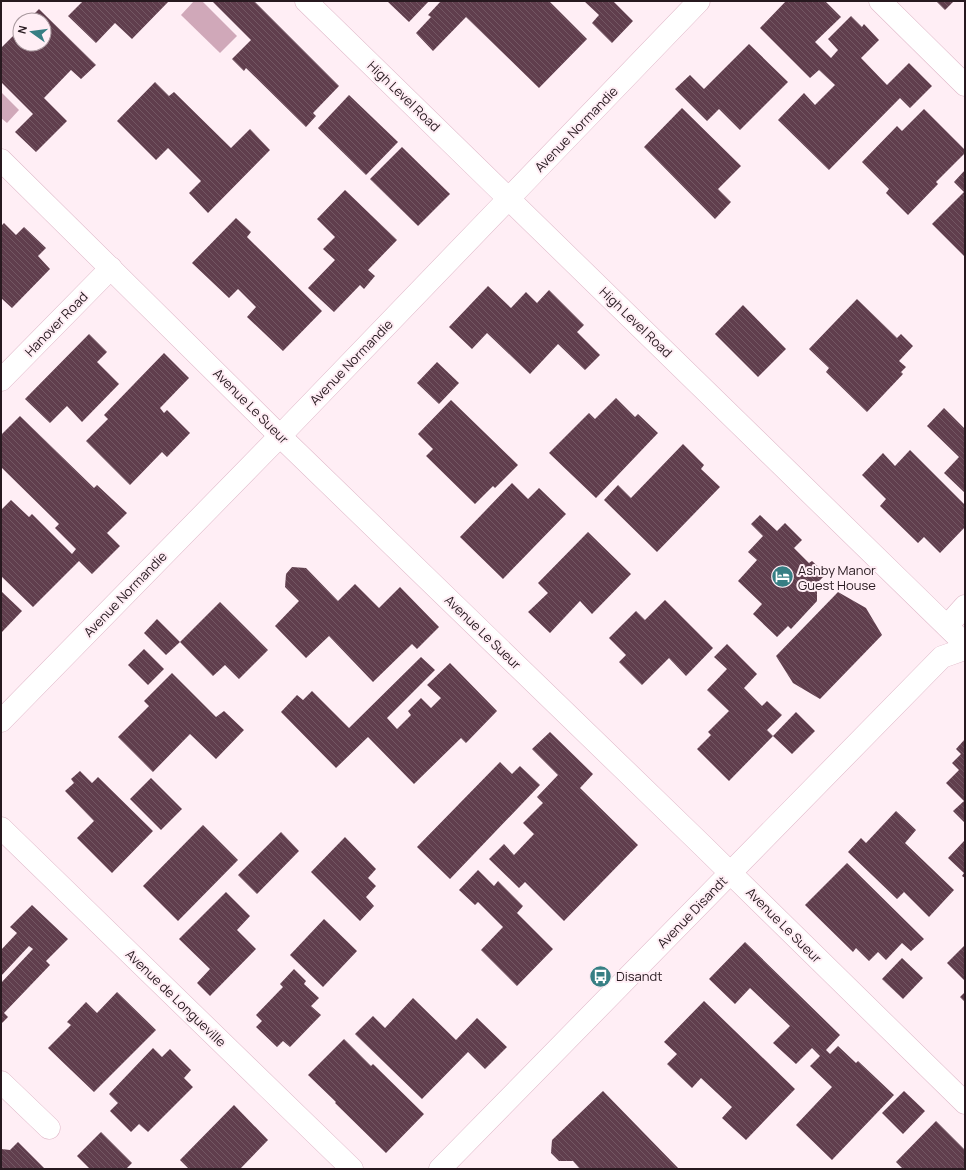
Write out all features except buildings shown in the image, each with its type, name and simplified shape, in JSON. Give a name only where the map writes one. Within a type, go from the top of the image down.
[{"type":"street","name":"High Level Road","points":[[306,1],[965,644]]},
{"type":"street","name":"Avenue Normandie","points":[[1,721],[280,436],[699,1]]},
{"type":"street","points":[[880,1],[965,85]]},
{"type":"street","name":"Avenue Le Sueur","points":[[1,160],[280,436],[731,873],[965,1103]]},
{"type":"street","name":"Hanover Road","points":[[1,380],[111,268]]},
{"type":"street","points":[[944,656],[947,626],[965,606]]},
{"type":"street","name":"Avenue Disandt","points":[[440,1169],[944,656],[965,649]]},
{"type":"street","name":"Avenue de Longueville","points":[[1,828],[352,1169]]},
{"type":"street","points":[[1,1082],[49,1128]]},
{"type":"shaded area","points":[[194,1],[202,1],[237,36],[220,53],[181,15]]},
{"type":"shaded area","points":[[1,92],[19,110],[7,123],[1,118]]},
{"type":"place","name":"Ashby Manor Guest House","points":[[782,577]]},
{"type":"place","name":"Disandt","points":[[600,976]]}]
